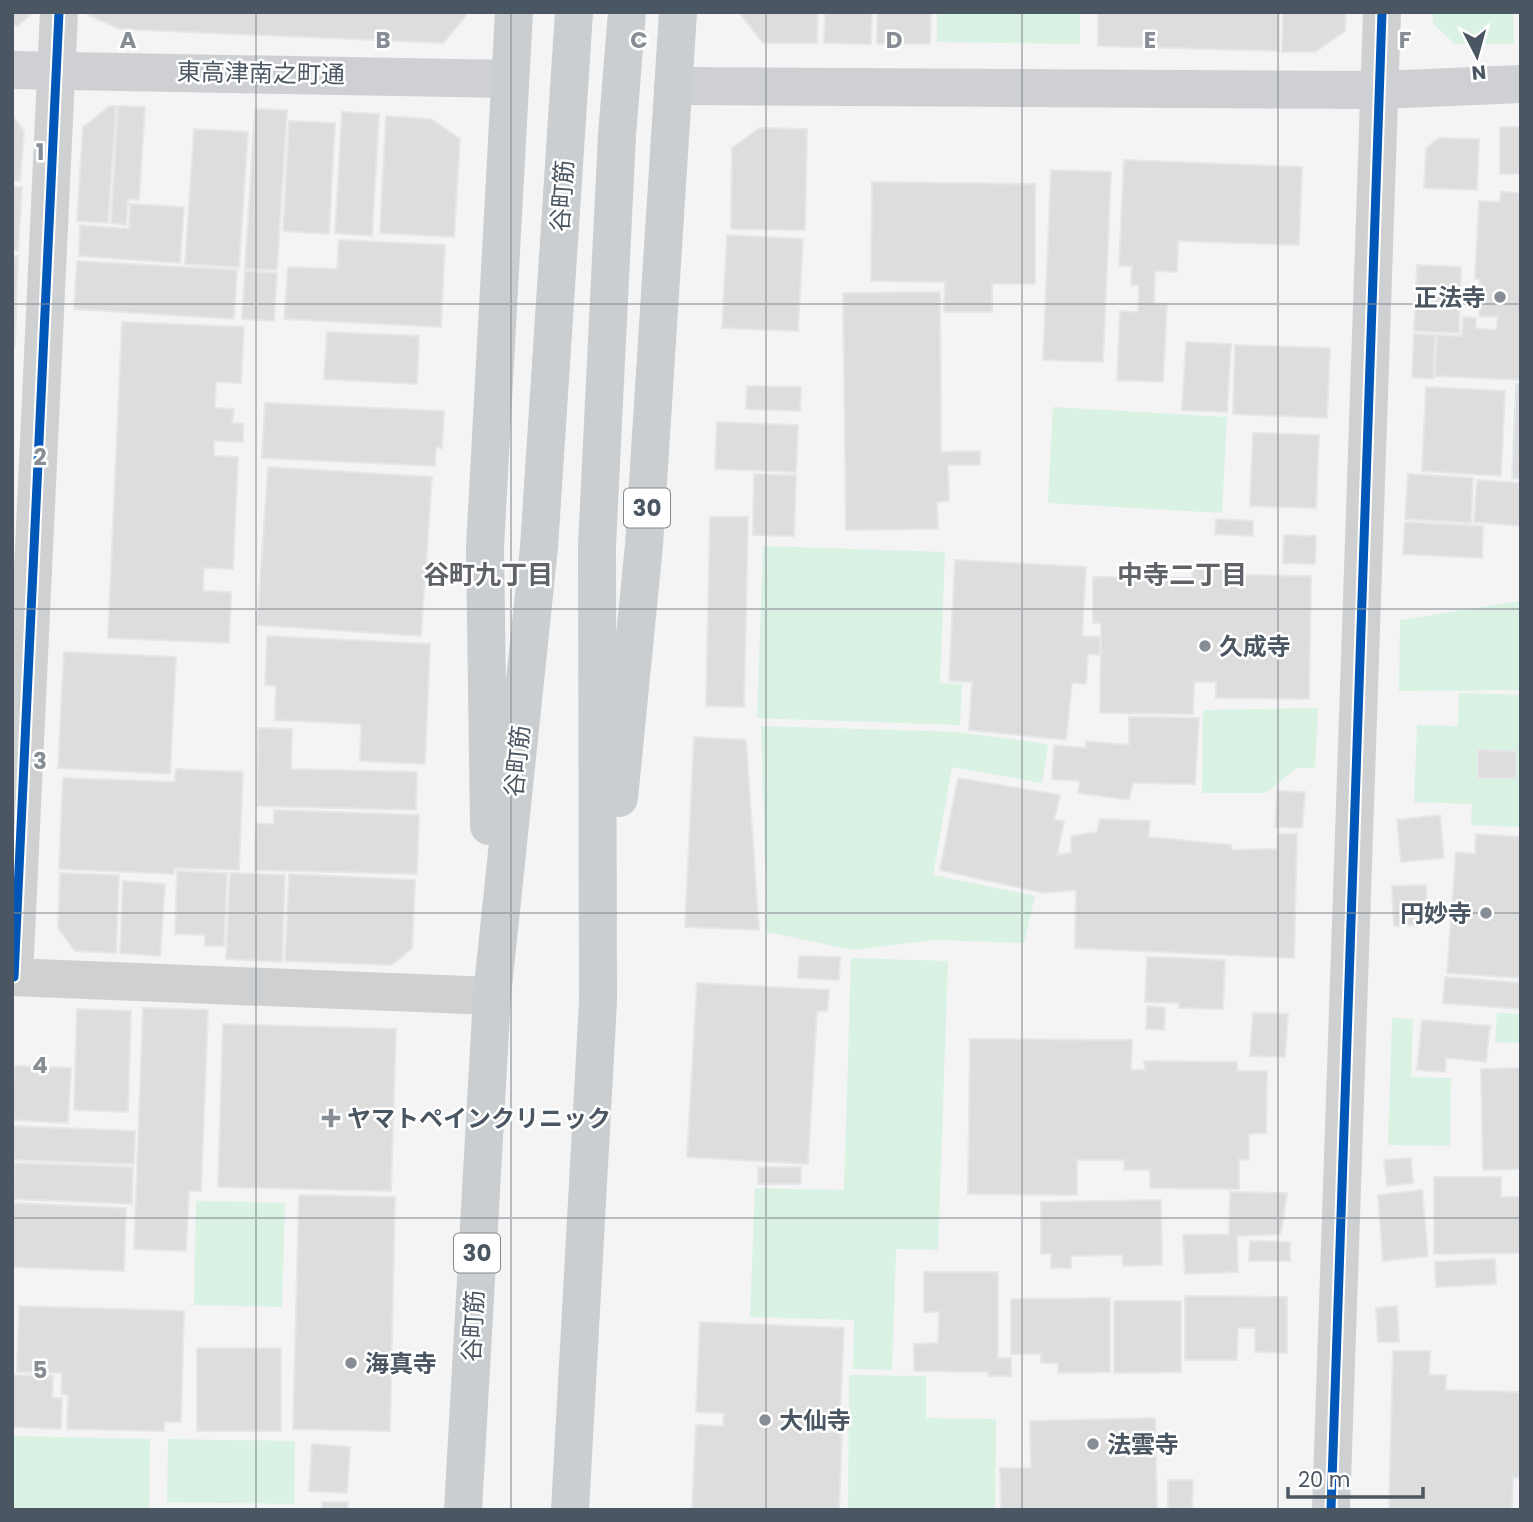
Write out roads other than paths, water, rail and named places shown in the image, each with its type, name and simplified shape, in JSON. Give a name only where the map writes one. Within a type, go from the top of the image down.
[{"type":"main road","name":"30","points":[[492,996],[485,547],[514,12]]},
{"type":"main road","name":"谷町筋","points":[[463,1510],[492,996],[539,547],[574,12]]},
{"type":"main road","name":"30","points":[[598,1002],[597,546],[617,135],[627,12]]},
{"type":"main road","name":"30","points":[[570,1510],[598,1002],[644,545],[678,12]]},
{"type":"street","points":[[59,12],[13,977],[492,996]]},
{"type":"street","points":[[1331,1510],[1382,12]]},
{"type":"street","name":"東高津南之町通","points":[[12,70],[510,79]]},
{"type":"street","points":[[673,86],[1380,90],[1521,83]]},
{"type":"place","name":"正法寺","points":[[1500,297]]},
{"type":"place","name":"久成寺","points":[[1205,646]]},
{"type":"place","name":"円妙寺","points":[[1486,913]]},
{"type":"place","name":"ヤマトペインクリニック","points":[[331,1118]]},
{"type":"place","name":"海真寺","points":[[351,1363]]},
{"type":"place","name":"大仙寺","points":[[765,1420]]},
{"type":"place","name":"法雲寺","points":[[1093,1444]]},
{"type":"district","name":"谷町九丁目","points":[[488,575]]},
{"type":"district","name":"中寺二丁目","points":[[1182,575]]}]
